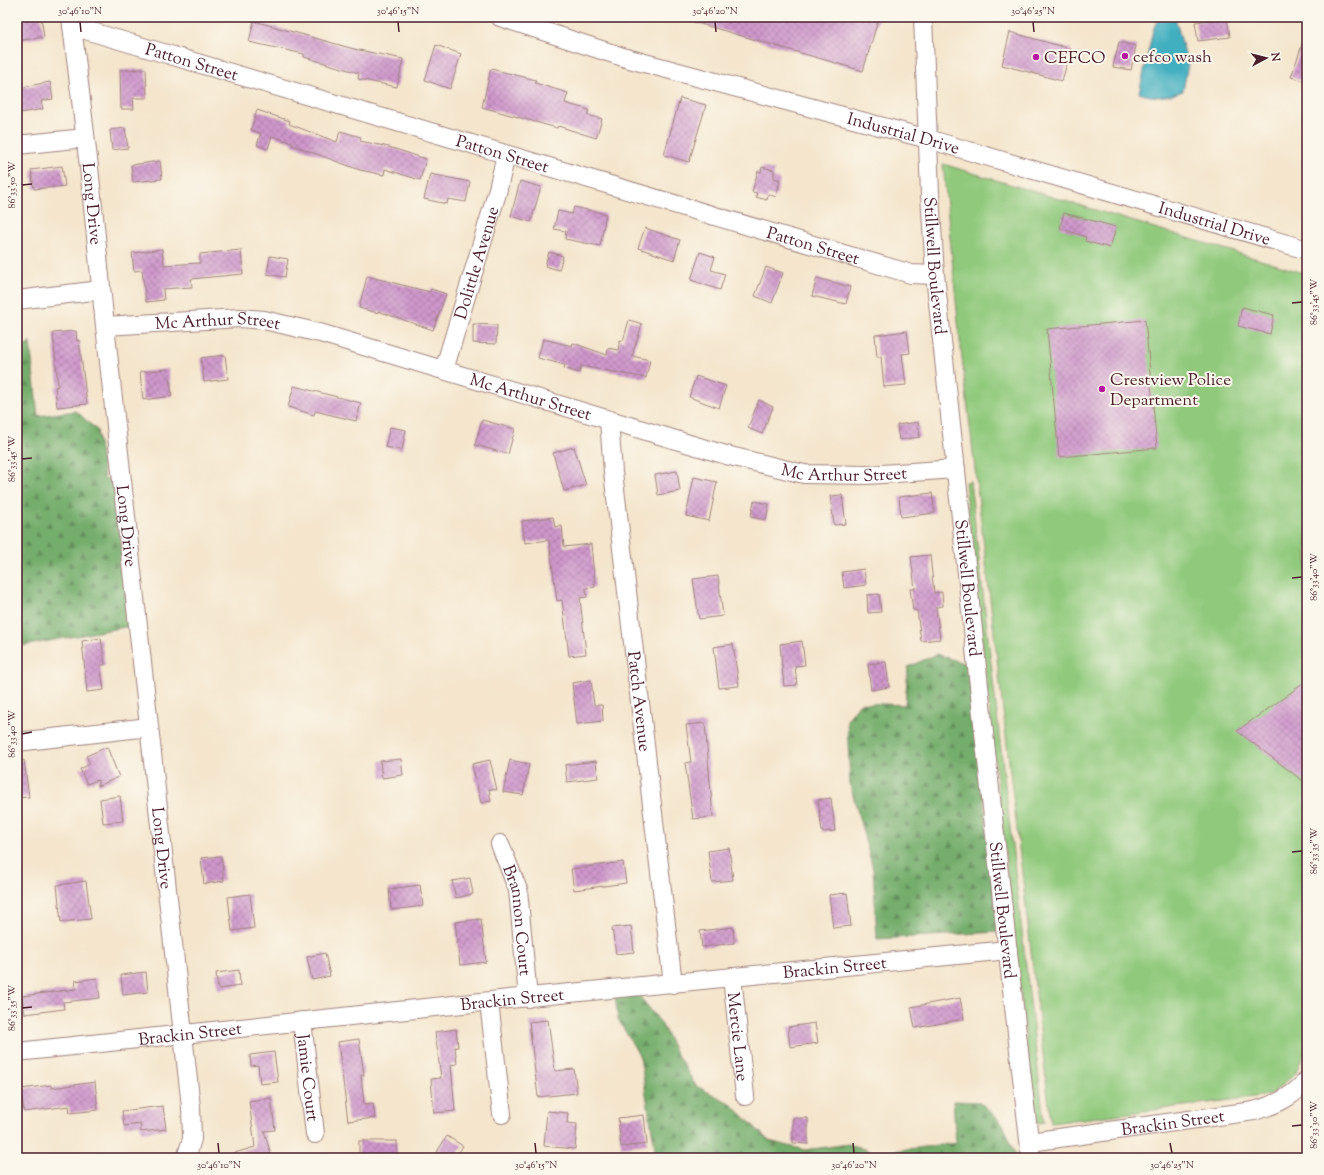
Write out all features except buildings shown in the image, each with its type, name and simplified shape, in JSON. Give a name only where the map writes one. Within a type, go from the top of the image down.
[{"type":"street","name":"Industrial Drive","points":[[500,17],[626,58],[928,139],[1307,250]]},
{"type":"street","name":"Stillwell Boulevard","points":[[923,17],[935,275],[1030,1150]]},
{"type":"street","name":"Long Drive","points":[[71,22],[102,290],[192,1124],[192,1139],[186,1158]]},
{"type":"street","name":"Patton Street","points":[[71,22],[506,155],[911,274],[935,275]]},
{"type":"street","points":[[17,145],[85,138]]},
{"type":"street","name":"Dolittle Avenue","points":[[444,370],[497,192],[506,155]]},
{"type":"street","points":[[17,300],[102,290]]},
{"type":"street","name":"Mc Arthur Street","points":[[105,326],[225,318],[264,320],[320,333],[726,455],[804,474],[846,476],[956,469]]},
{"type":"street","name":"Patch Avenue","points":[[609,420],[613,472],[673,984]]},
{"type":"street","points":[[17,742],[149,727]]},
{"type":"street","name":"Brannon Court","points":[[500,844],[518,890],[528,998]]},
{"type":"street","name":"Brackin Street","points":[[17,1052],[489,1002],[1008,950]]},
{"type":"street","name":"Mercie Lane","points":[[732,978],[744,1096]]},
{"type":"street","points":[[489,1002],[502,1114]]},
{"type":"street","name":"Jamie Court","points":[[302,1022],[315,1134]]},
{"type":"street","name":"Brackin Street","points":[[1030,1150],[1254,1111],[1274,1105],[1300,1088],[1307,1080]]},
{"type":"green space","points":[[943,164],[1307,274],[1307,1047],[1295,1074],[1270,1095],[1051,1123],[959,332]]},
{"type":"green space","points":[[30,342],[38,416],[76,411],[97,430],[104,478],[114,481],[130,626],[17,647],[17,351]]},
{"type":"green space","points":[[970,481],[1044,1122],[1038,1123],[1029,1067],[965,482]]},
{"type":"green space","points":[[937,654],[969,665],[998,932],[877,939],[873,869],[850,784],[847,720],[860,703],[905,705],[908,667]]},
{"type":"green space","points":[[638,994],[661,1023],[676,1053],[696,1086],[730,1103],[769,1141],[805,1150],[849,1144],[876,1153],[956,1143],[953,1101],[980,1102],[1003,1124],[1017,1158],[652,1158],[655,1149],[640,1057],[618,1019],[615,996]]},
{"type":"water","points":[[1159,17],[1175,17],[1188,65],[1183,91],[1172,95],[1156,97],[1139,93],[1153,30]]},
{"type":"place","name":"cefco wash","points":[[1125,56]]},
{"type":"place","name":"CEFCO","points":[[1036,57]]},
{"type":"place","name":"Crestview Police Department","points":[[1102,389]]}]
